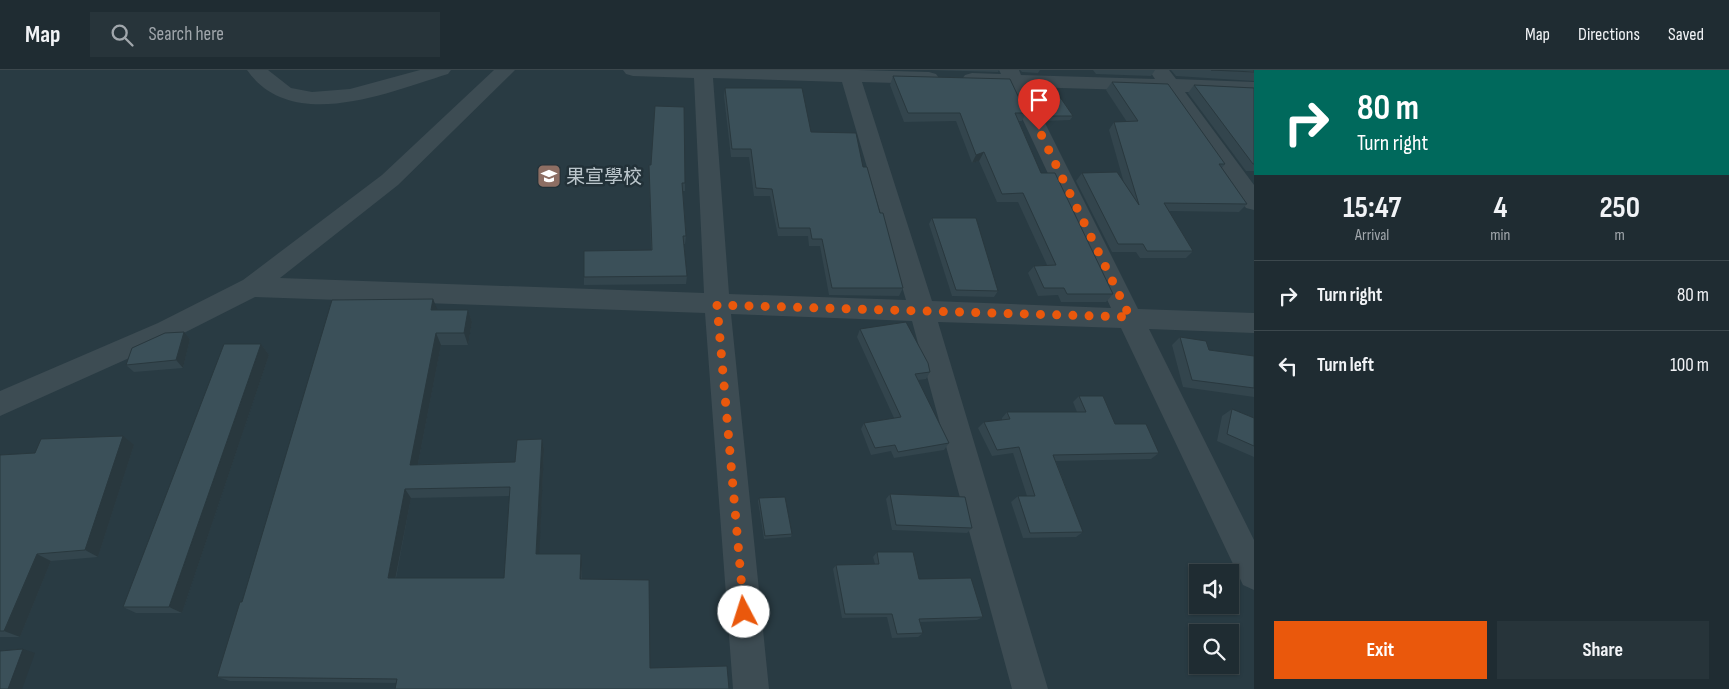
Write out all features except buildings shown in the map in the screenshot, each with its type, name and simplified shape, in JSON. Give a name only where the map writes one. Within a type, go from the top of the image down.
[{"type":"street","points":[[257,70],[270,84],[293,96],[335,98],[441,70]]},
{"type":"street","points":[[0,404],[167,330],[252,287],[390,180],[505,70]]},
{"type":"street","points":[[633,70],[849,73],[951,78],[1012,75],[1164,77],[1254,88]]},
{"type":"street","points":[[703,71],[717,305],[751,689]]},
{"type":"street","points":[[849,73],[922,310],[1030,689]]},
{"type":"street","points":[[1012,75],[1254,574]]},
{"type":"street","points":[[1164,77],[1254,202]]},
{"type":"street","points":[[252,287],[717,305],[1130,317],[1254,323]]},
{"type":"place","name":"果宣學校","points":[[549,176]]},
{"type":"route","points":[[744,612],[717,305],[1130,317],[1039,130]]}]
